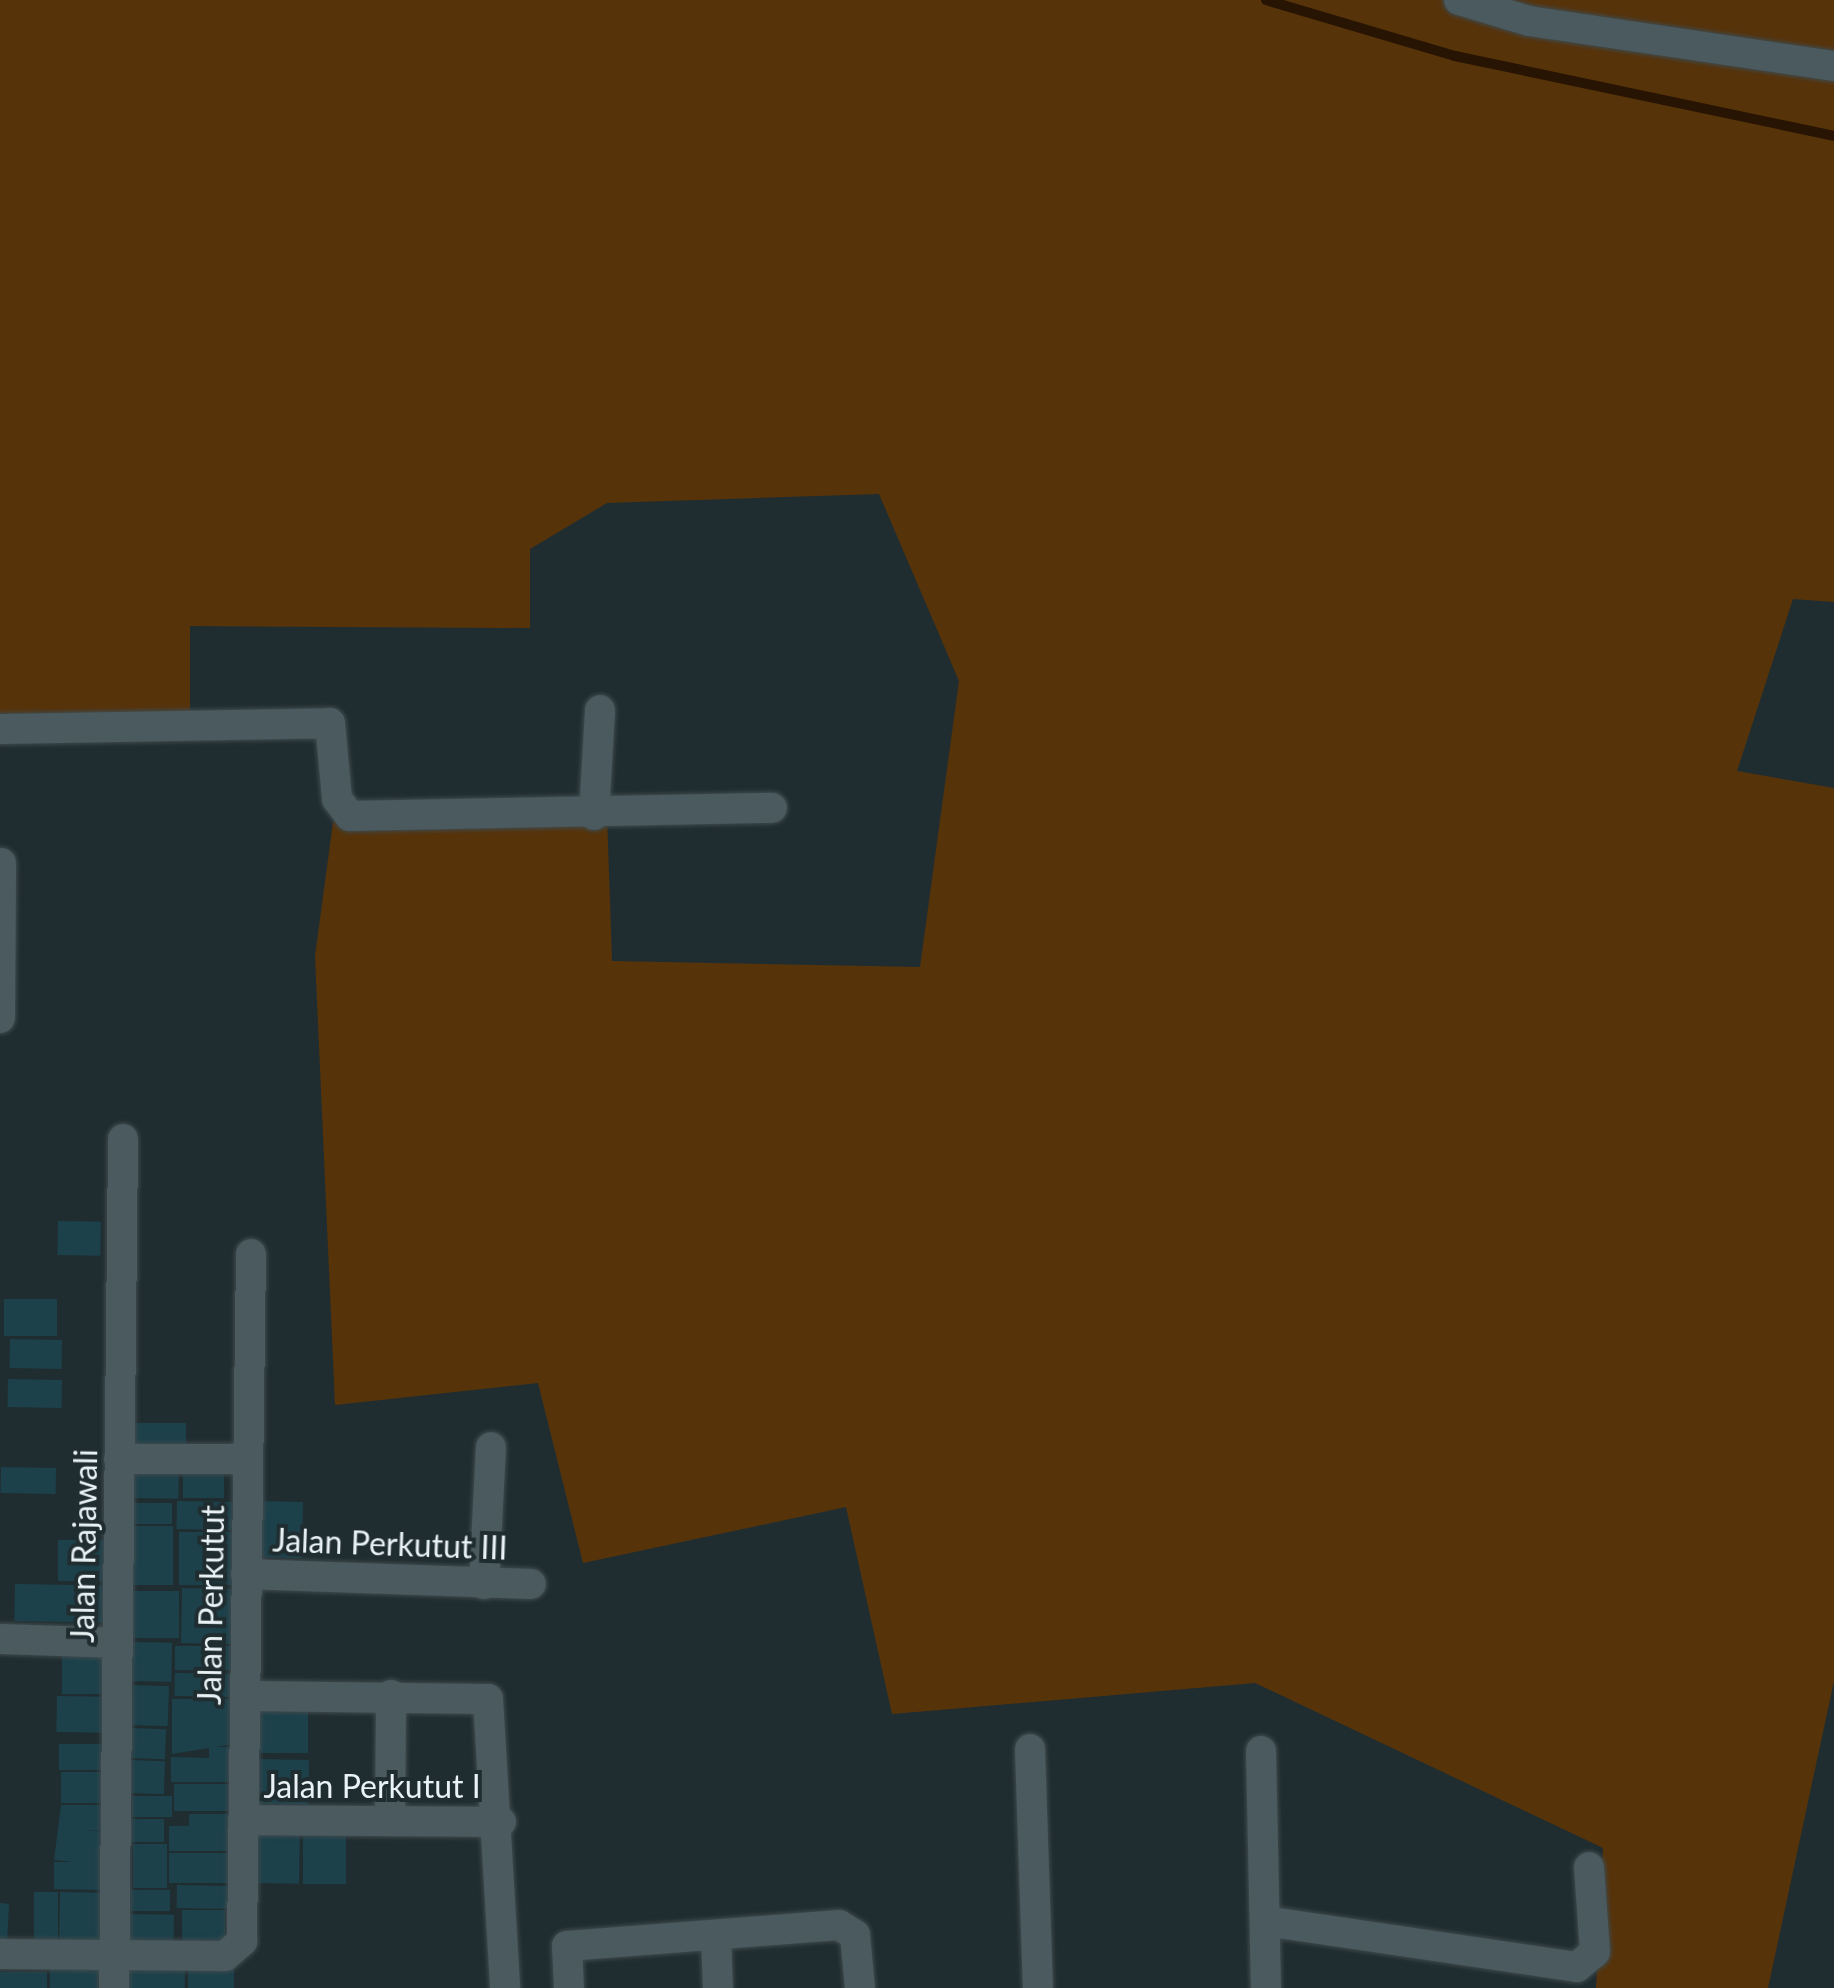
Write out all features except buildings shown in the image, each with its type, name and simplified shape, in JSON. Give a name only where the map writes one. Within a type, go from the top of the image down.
[{"type":"street","points":[[1459,0],[1529,21],[1834,66]]},
{"type":"street","points":[[594,815],[600,710]]},
{"type":"street","points":[[0,729],[322,722],[336,732],[337,799],[350,816],[594,815],[772,808]]},
{"type":"street","points":[[0,1018],[1,863]]},
{"type":"street","name":"Jalan Rajawali","points":[[114,1988],[123,1139]]},
{"type":"street","name":"Jalan Perkutut","points":[[114,1954],[232,1953],[242,1940],[251,1254]]},
{"type":"street","points":[[484,1584],[490,1446]]},
{"type":"street","points":[[120,1459],[247,1459]]},
{"type":"street","name":"Jalan Perkutut III","points":[[246,1574],[531,1584]]},
{"type":"street","points":[[0,1640],[118,1643]]},
{"type":"street","points":[[245,1696],[391,1694],[488,1699],[501,1822],[504,1988]]},
{"type":"street","points":[[390,1821],[391,1694]]},
{"type":"street","points":[[1030,1749],[1038,1988]]},
{"type":"street","points":[[1261,1751],[1266,1988]]},
{"type":"street","name":"Jalan Perkutut I","points":[[243,1820],[501,1822]]},
{"type":"street","points":[[1266,1921],[1577,1967],[1595,1952],[1589,1867]]},
{"type":"street","points":[[570,1988],[567,1946],[849,1927],[860,1988]]},
{"type":"street","points":[[716,1937],[718,1988]]},
{"type":"street","points":[[0,1954],[114,1954]]},
{"type":"shaded area","points":[[0,0],[1834,0],[1834,602],[1793,599],[1737,771],[1834,788],[1834,1681],[1768,1988],[1596,1988],[1603,1848],[1255,1683],[892,1714],[846,1507],[583,1563],[538,1383],[335,1405],[315,956],[334,815],[607,815],[612,961],[920,967],[959,681],[879,494],[607,503],[530,549],[530,628],[190,626],[190,715],[0,714]]},
{"type":"waterway","points":[[1266,0],[1455,56],[1834,136]]}]
